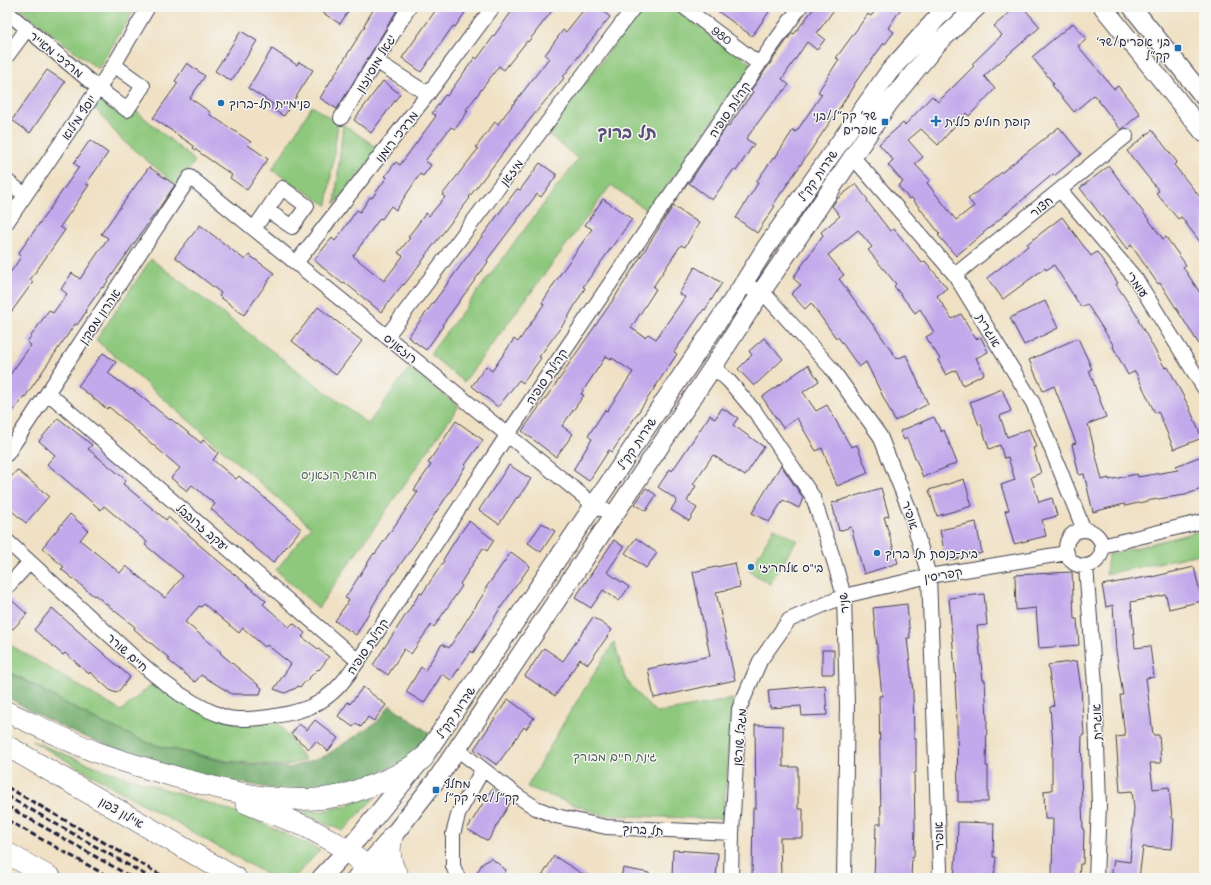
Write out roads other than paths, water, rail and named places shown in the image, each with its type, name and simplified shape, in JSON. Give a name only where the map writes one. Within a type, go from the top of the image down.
[{"type":"highway","points":[[7,712],[96,752],[196,782],[250,796],[278,799],[323,798],[345,795],[383,782],[406,772],[423,758]]},
{"type":"highway","name":"איילון צפון","points":[[7,746],[236,878]]},
{"type":"highway","points":[[196,782],[307,827],[346,850],[368,874]]},
{"type":"highway","points":[[392,837],[389,852],[391,861],[399,878]]},
{"type":"highway","points":[[7,853],[51,878]]},
{"type":"main road","name":"שדרות קק\"ל","points":[[324,875],[423,758],[766,249],[889,72],[936,18],[949,7]]},
{"type":"main road","name":"שדרות קק\"ל","points":[[368,874],[392,837],[437,779],[458,749],[614,512],[889,103],[937,44],[978,7]]},
{"type":"main road","points":[[1103,7],[1204,133]]},
{"type":"main road","points":[[1132,7],[1204,97]]},
{"type":"street","name":"יוסף מילוא","points":[[7,222],[114,65],[148,7]]},
{"type":"street","name":"יגאל מוסינזון","points":[[341,118],[409,7]]},
{"type":"street","name":"מרדכי רומנו","points":[[296,263],[428,94],[493,7]]},
{"type":"street","name":"מיזאן","points":[[386,336],[634,7]]},
{"type":"street","name":"980","points":[[684,7],[759,64]]},
{"type":"street","name":"קהילת סופיה","points":[[272,716],[306,708],[323,701],[337,689],[358,661],[508,434],[759,64],[800,7]]},
{"type":"street","name":"מרדכי מאייר","points":[[7,12],[98,88],[127,110],[142,86],[114,65]]},
{"type":"street","points":[[7,56],[27,29]]},
{"type":"street","points":[[376,60],[428,94]]},
{"type":"street","name":"חצור","points":[[955,275],[1126,136]]},
{"type":"street","name":"אוגרית","points":[[852,156],[955,275],[1033,403],[1084,530]]},
{"type":"street","name":"רוזאניס","points":[[190,177],[594,505],[600,509],[614,512]]},
{"type":"street","name":"אהרון מסקין","points":[[7,454],[190,177]]},
{"type":"street","points":[[7,181],[25,195]]},
{"type":"street","name":"עומרי","points":[[1060,190],[1136,279],[1204,388]]},
{"type":"street","points":[[254,229],[267,210]]},
{"type":"street","points":[[740,289],[748,287],[762,291]]},
{"type":"street","name":"אופיר","points":[[762,291],[831,368],[880,436],[910,511],[929,576],[940,869],[939,878]]},
{"type":"street","name":"שניר","points":[[713,366],[756,413],[813,497],[844,596],[847,704],[844,878]]},
{"type":"street","name":"יעקב זרובבל","points":[[48,393],[358,661]]},
{"type":"street","points":[[1102,546],[1204,521]]},
{"type":"street","points":[[1084,530],[1098,536],[1102,546],[1102,552],[1096,562],[1086,566],[1074,563],[1067,553],[1067,542],[1070,537],[1079,531],[1084,530]]},
{"type":"street","name":"חיים שורר","points":[[7,541],[158,679],[198,705],[223,717],[252,720],[272,716]]},
{"type":"street","name":"קפריסין","points":[[844,596],[929,576],[1067,553]]},
{"type":"street","points":[[7,587],[30,562]]},
{"type":"street","name":"אוגרית","points":[[1086,566],[1095,685],[1098,797],[1096,878]]},
{"type":"street","name":"מגדל שורשן","points":[[732,878],[732,833],[739,709],[760,661],[789,620],[844,596]]},
{"type":"street","name":"תל ברוך","points":[[458,749],[519,797],[536,808],[556,816],[606,827],[732,833]]},
{"type":"street","points":[[458,878],[453,866],[453,834],[459,812],[484,769]]},
{"type":"railway","points":[[7,787],[166,878]]},
{"type":"railway","points":[[7,796],[151,878]]},
{"type":"railway","points":[[7,806],[133,878]]},
{"type":"railway","points":[[7,820],[111,878]]},
{"type":"place","name":"בני אפרים/שד׳ קק״ל","points":[[1178,48]]},
{"type":"place","name":"פנימיית תל-ברוך","points":[[221,103]]},
{"type":"place","name":"קופת חולים כללית","points":[[936,121]]},
{"type":"place","name":"שד׳ קק״ל/בני אפרים","points":[[885,122]]},
{"type":"place","name":"בית-כנסת תל ברוך","points":[[877,553]]},
{"type":"place","name":"בי\"ס אלחריזי","points":[[751,567]]},
{"type":"place","name":"מחלף קק״ל/שד׳ קק״ל","points":[[436,790]]},
{"type":"district","name":"תל ברוך","points":[[627,131]]},
{"type":"park label","name":"חורשת רוזאניס","points":[[339,474]]},
{"type":"park label","name":"גינת חיים מבורך","points":[[615,756]]}]
